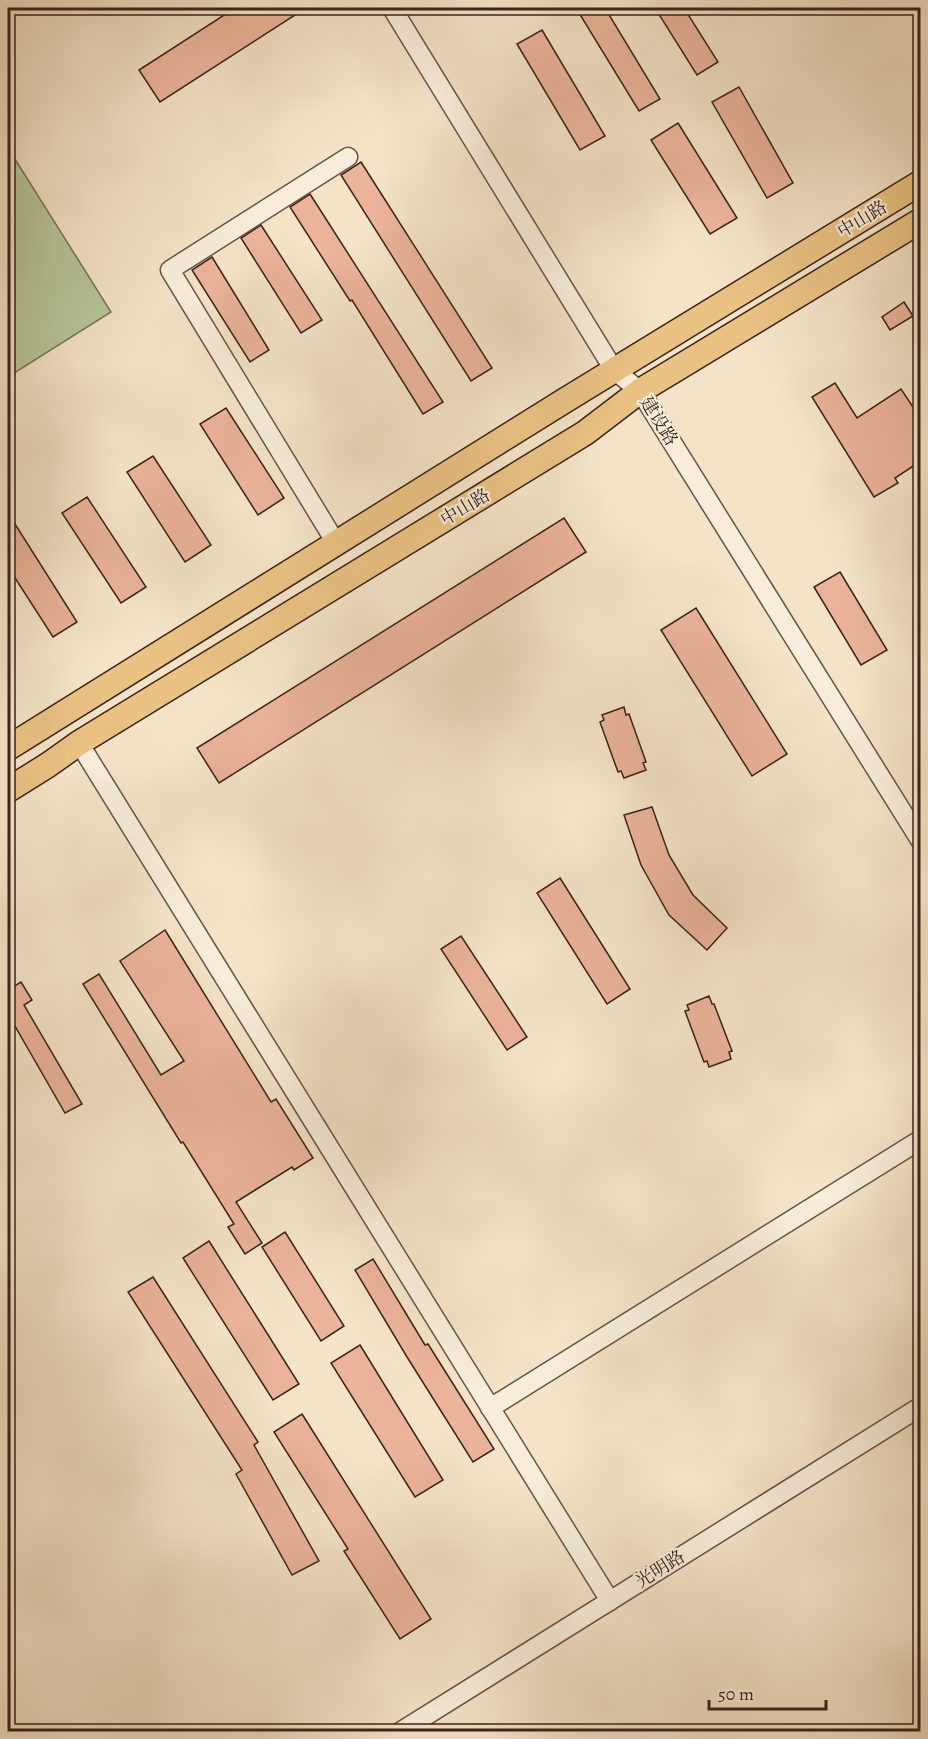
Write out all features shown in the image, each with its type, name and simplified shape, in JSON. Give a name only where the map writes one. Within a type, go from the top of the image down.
[{"type":"main road","name":"中山路","points":[[8,748],[614,370],[921,183]]},
{"type":"main road","name":"中山路","points":[[8,790],[79,743],[585,433],[640,392],[921,221]]},
{"type":"street","name":"建设路","points":[[392,8],[614,370],[640,392],[921,840]]},
{"type":"street","points":[[336,543],[170,270],[348,157]]},
{"type":"street","points":[[79,743],[610,1601]]},
{"type":"street","points":[[490,1408],[921,1140]]},
{"type":"street","name":"光明路","points":[[400,1731],[921,1407]]},
{"type":"green space","points":[[8,148],[111,312],[8,377]]},
{"type":"building","points":[[235,8],[306,8],[160,102],[139,70]]},
{"type":"building","points":[[576,8],[605,8],[660,99],[639,111]]},
{"type":"building","points":[[655,8],[684,8],[718,62],[697,75]]},
{"type":"building","points":[[542,30],[605,136],[580,150],[517,44]]},
{"type":"building","points":[[739,87],[793,183],[767,198],[712,102]]},
{"type":"building","points":[[678,123],[737,218],[710,234],[651,140]]},
{"type":"building","points":[[361,162],[492,368],[471,381],[341,175]]},
{"type":"building","points":[[310,194],[443,402],[423,414],[352,300],[350,301],[290,207]]},
{"type":"building","points":[[261,225],[322,320],[301,333],[241,238]]},
{"type":"building","points":[[212,257],[269,350],[250,362],[192,270]]},
{"type":"building","points":[[904,302],[913,316],[890,330],[882,317]]},
{"type":"building","points":[[835,383],[857,418],[901,389],[921,419],[921,461],[895,478],[898,483],[874,497],[812,397]]},
{"type":"building","points":[[226,408],[284,498],[258,515],[200,424]]},
{"type":"building","points":[[153,456],[211,545],[185,562],[127,472]]},
{"type":"building","points":[[87,497],[146,587],[121,603],[62,513]]},
{"type":"building","points":[[8,513],[77,622],[53,637],[8,567]]},
{"type":"building","points":[[564,518],[586,552],[219,783],[197,748]]},
{"type":"building","points":[[840,572],[887,650],[861,665],[814,587]]},
{"type":"building","points":[[696,608],[787,754],[752,776],[661,630]]},
{"type":"building","points":[[624,707],[626,715],[629,714],[646,762],[643,763],[646,770],[624,778],[621,771],[618,772],[600,722],[604,720],[602,715]]},
{"type":"building","points":[[652,807],[669,855],[693,895],[727,928],[707,950],[669,915],[641,865],[624,815]]},
{"type":"building","points":[[560,878],[630,989],[607,1004],[537,893]]},
{"type":"building","points":[[165,930],[271,1102],[276,1099],[313,1158],[294,1170],[292,1167],[236,1202],[262,1243],[245,1254],[228,1227],[234,1224],[83,984],[99,974],[161,1075],[184,1061],[120,961]]},
{"type":"building","points":[[461,936],[527,1037],[507,1050],[441,949]]},
{"type":"building","points":[[21,982],[32,1000],[24,1005],[82,1104],[65,1113],[8,1014],[8,990]]},
{"type":"building","points":[[709,996],[732,1051],[729,1052],[731,1059],[709,1067],[707,1061],[704,1062],[685,1011],[689,1010],[687,1005]]},
{"type":"building","points":[[285,1232],[344,1326],[321,1341],[262,1247]]},
{"type":"building","points":[[209,1241],[299,1384],[273,1400],[183,1258]]},
{"type":"building","points":[[373,1259],[425,1345],[428,1344],[494,1449],[473,1462],[355,1270]]},
{"type":"building","points":[[153,1277],[258,1442],[254,1445],[319,1561],[292,1575],[236,1474],[242,1470],[128,1292]]},
{"type":"building","points":[[360,1345],[443,1480],[415,1497],[331,1363]]},
{"type":"building","points":[[302,1414],[431,1619],[400,1639],[344,1551],[348,1549],[274,1432]]}]
